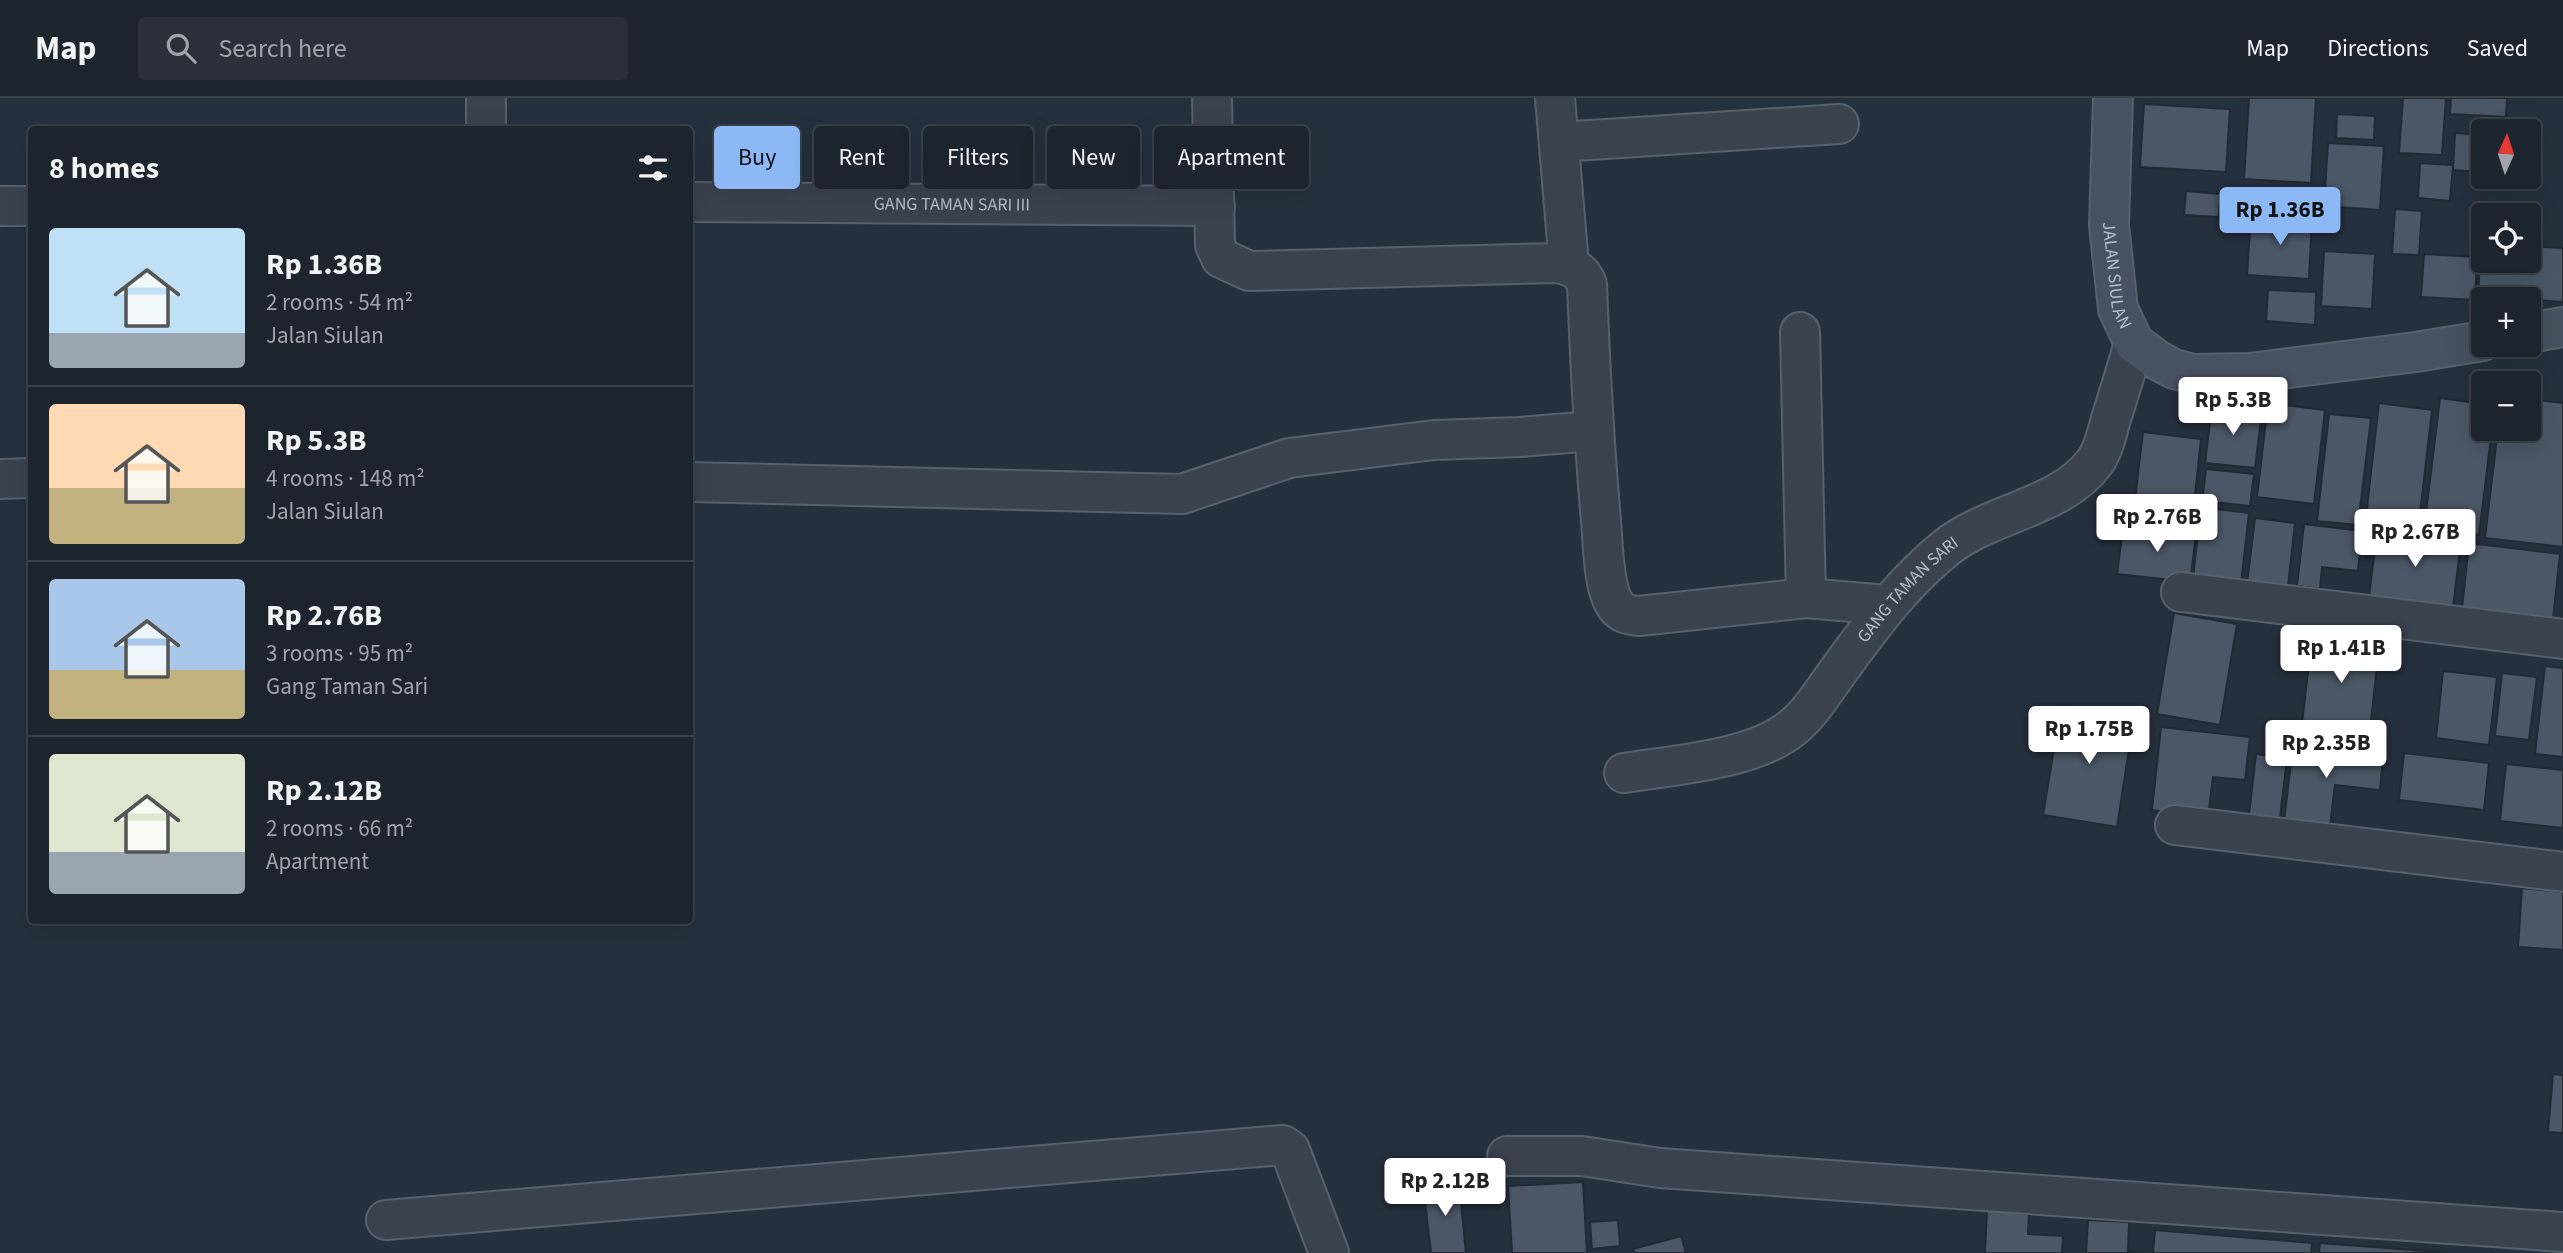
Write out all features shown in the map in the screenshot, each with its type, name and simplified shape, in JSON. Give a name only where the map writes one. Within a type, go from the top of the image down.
[{"type":"street","points":[[486,98],[486,126]]},
{"type":"street","points":[[1212,98],[1216,245],[1220,258],[1249,271],[1544,263],[1569,266],[1579,271],[1587,284],[1593,431],[1603,548],[1609,587],[1616,607],[1626,615],[1639,616],[1806,598],[1887,605]]},
{"type":"street","points":[[1555,98],[1569,266]]},
{"type":"street","name":"JALAN SIULAN","points":[[2113,98],[2109,225],[2118,309],[2134,343],[2174,369],[2193,374],[2250,373],[2471,343]]},
{"type":"street","points":[[1559,142],[1763,114],[1839,124]]},
{"type":"street","name":"GANG TAMAN SARI III","points":[[693,202],[1215,206]]},
{"type":"street","points":[[0,206],[28,206]]},
{"type":"street","points":[[2541,331],[2563,327]]},
{"type":"street","points":[[1800,332],[1806,598]]},
{"type":"street","name":"GANG TAMAN SARI","points":[[1624,773],[1727,756],[1792,729],[1887,605],[1911,578],[1967,534],[2057,493],[2095,463],[2134,343]]},
{"type":"street","points":[[693,482],[1182,494],[1289,458],[1434,440],[1593,431]]},
{"type":"street","points":[[0,479],[28,478]]},
{"type":"street","points":[[2181,592],[2563,639]]},
{"type":"street","points":[[2175,825],[2563,872]]},
{"type":"street","points":[[386,1220],[1288,1146],[1329,1253]]},
{"type":"street","points":[[1507,1156],[1582,1156],[1660,1168],[2563,1232]]},
{"type":"building","points":[[2249,98],[2316,98],[2311,183],[2244,179]]},
{"type":"building","points":[[2403,98],[2446,98],[2442,155],[2399,153]]},
{"type":"building","points":[[2451,98],[2507,98],[2506,117],[2450,114]]},
{"type":"building","points":[[2144,104],[2230,109],[2226,172],[2140,167]]},
{"type":"building","points":[[2337,114],[2375,116],[2374,140],[2336,138]]},
{"type":"building","points":[[2455,133],[2471,134],[2471,171],[2453,170]]},
{"type":"building","points":[[2328,143],[2384,146],[2380,210],[2324,206]]},
{"type":"building","points":[[2420,163],[2453,165],[2450,201],[2418,198]]},
{"type":"building","points":[[2186,191],[2220,194],[2219,217],[2184,215]]},
{"type":"building","points":[[2272,191],[2305,192],[2304,214],[2270,211]]},
{"type":"building","points":[[2395,209],[2422,211],[2419,255],[2392,254]]},
{"type":"building","points":[[2251,215],[2312,218],[2309,279],[2247,275]]},
{"type":"building","points":[[2541,247],[2563,248],[2563,302],[2541,300],[2541,287],[2479,287],[2479,273],[2541,273]]},
{"type":"building","points":[[2324,251],[2375,254],[2372,309],[2321,306]]},
{"type":"building","points":[[2424,254],[2471,257],[2471,273],[2476,273],[2476,287],[2471,287],[2471,300],[2421,297]]},
{"type":"building","points":[[2268,290],[2316,292],[2315,325],[2266,321]]},
{"type":"building","points":[[2440,398],[2471,402],[2471,441],[2491,441],[2479,535],[2424,529]]},
{"type":"building","points":[[2541,400],[2563,403],[2563,547],[2485,538],[2497,441],[2541,441]]},
{"type":"building","points":[[2268,403],[2325,410],[2314,504],[2257,497]]},
{"type":"building","points":[[2379,403],[2432,410],[2418,531],[2365,525]]},
{"type":"building","points":[[2212,405],[2262,411],[2255,468],[2205,463]]},
{"type":"building","points":[[2329,414],[2371,418],[2358,525],[2317,521]]},
{"type":"building","points":[[2143,432],[2201,439],[2192,523],[2133,516]]},
{"type":"building","points":[[2206,469],[2254,474],[2250,506],[2202,501]]},
{"type":"building","points":[[2201,507],[2249,513],[2241,584],[2193,579]]},
{"type":"building","points":[[2255,518],[2295,523],[2287,595],[2246,591]]},
{"type":"building","points":[[2304,524],[2362,531],[2358,571],[2322,567],[2320,589],[2297,586]]},
{"type":"building","points":[[2123,527],[2196,535],[2190,582],[2117,574]]},
{"type":"building","points":[[2377,531],[2461,541],[2453,607],[2369,597]]},
{"type":"building","points":[[2469,543],[2560,554],[2553,619],[2462,609]]},
{"type":"building","points":[[2174,613],[2237,624],[2220,725],[2157,714]]},
{"type":"building","points":[[2312,638],[2379,646],[2370,731],[2302,724]]},
{"type":"building","points":[[2545,666],[2563,668],[2563,757],[2535,754]]},
{"type":"building","points":[[2443,671],[2497,677],[2489,745],[2436,738]]},
{"type":"building","points":[[2502,673],[2537,677],[2529,740],[2495,736]]},
{"type":"building","points":[[2061,706],[2134,717],[2117,827],[2043,815]]},
{"type":"building","points":[[2161,727],[2250,737],[2245,780],[2213,777],[2208,817],[2152,810]]},
{"type":"building","points":[[2294,737],[2384,747],[2380,790],[2335,785],[2329,835],[2283,830]]},
{"type":"building","points":[[2404,753],[2489,763],[2484,810],[2399,800]]},
{"type":"building","points":[[2256,754],[2287,758],[2279,826],[2248,823]]},
{"type":"building","points":[[2506,764],[2563,770],[2563,828],[2500,821]]},
{"type":"building","points":[[2522,888],[2563,892],[2563,950],[2518,947]]},
{"type":"building","points":[[2553,1074],[2563,1075],[2563,1133],[2548,1132]]},
{"type":"building","points":[[1459,1182],[1466,1253],[1431,1253],[1423,1185]]},
{"type":"building","points":[[1583,1182],[1587,1253],[1512,1253],[1508,1186]]},
{"type":"building","points":[[1987,1210],[2029,1212],[2028,1234],[2063,1236],[2062,1253],[1985,1253]]},
{"type":"building","points":[[1618,1220],[1620,1246],[1592,1249],[1590,1222]]},
{"type":"building","points":[[2088,1220],[2129,1222],[2128,1251],[2148,1253],[2086,1253]]},
{"type":"building","points":[[2155,1230],[2312,1243],[2311,1253],[2153,1253]]},
{"type":"building","points":[[1681,1236],[1686,1253],[1634,1253],[1633,1249]]},
{"type":"building","points":[[2320,1243],[2452,1253],[2319,1253]]}]
